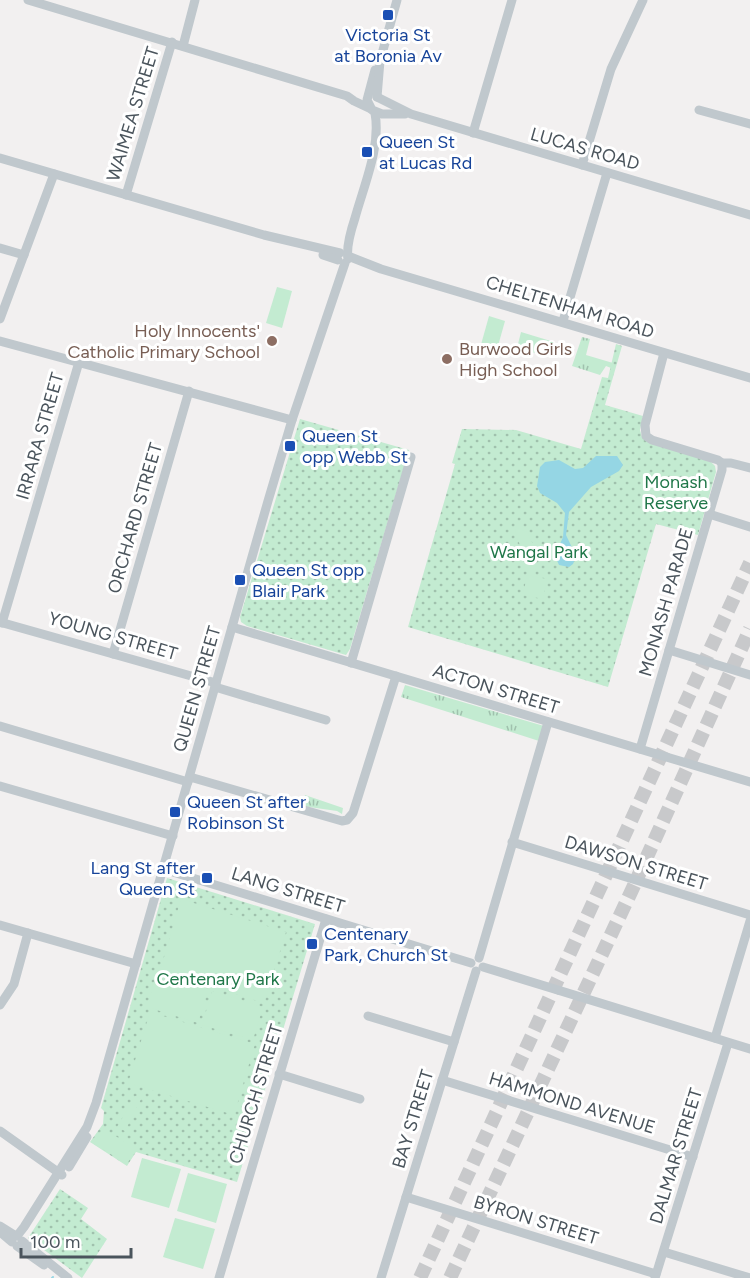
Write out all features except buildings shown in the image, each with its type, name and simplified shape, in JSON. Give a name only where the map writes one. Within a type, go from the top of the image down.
[{"type":"street","name":"LUCAS ROAD","points":[[28,0],[347,96],[373,96],[411,114],[750,215]]},
{"type":"street","name":"WAIMEA STREET","points":[[183,46],[195,0]]},
{"type":"street","name":"QUEEN STREET","points":[[18,1240],[89,1133],[98,1110],[96,1103],[232,627],[292,420],[336,286],[373,154],[377,112],[368,101],[373,96],[397,0]]},
{"type":"street","points":[[473,133],[512,0]]},
{"type":"street","points":[[582,165],[611,69],[644,0]]},
{"type":"street","name":"WAIMEA STREET","points":[[126,195],[172,42]]},
{"type":"street","name":"LUCAS ROAD","points":[[347,96],[377,112],[411,114]]},
{"type":"street","points":[[699,110],[750,124]]},
{"type":"street","name":"CHELTENHAM ROAD","points":[[0,159],[563,321],[750,378]]},
{"type":"street","points":[[563,321],[607,173]]},
{"type":"street","points":[[0,319],[54,174]]},
{"type":"street","points":[[0,248],[24,255]]},
{"type":"street","points":[[0,341],[292,420]]},
{"type":"street","points":[[664,352],[645,425],[645,433],[652,440],[722,463],[750,468]]},
{"type":"street","name":"IRRARA STREET","points":[[1,622],[79,362]]},
{"type":"street","name":"ORCHARD STREET","points":[[113,654],[189,391]]},
{"type":"street","points":[[351,663],[411,457]]},
{"type":"street","name":"MONASH PARADE","points":[[640,750],[722,470],[722,463]]},
{"type":"street","points":[[709,514],[750,527]]},
{"type":"street","name":"YOUNG STREET","points":[[1,622],[326,720]]},
{"type":"street","name":"ACTON STREET","points":[[232,627],[750,782]]},
{"type":"street","points":[[669,650],[750,675]]},
{"type":"street","points":[[0,726],[342,821],[350,818],[396,676]]},
{"type":"street","name":"BAY STREET","points":[[381,1278],[454,1042],[548,722]]},
{"type":"street","points":[[0,786],[172,836]]},
{"type":"street","name":"DAWSON STREET","points":[[512,842],[750,915]]},
{"type":"street","name":"LANG STREET","points":[[164,869],[750,1049]]},
{"type":"street","name":"CHURCH STREET","points":[[219,1278],[326,919]]},
{"type":"street","points":[[715,1038],[750,921]]},
{"type":"street","points":[[0,926],[136,964]]},
{"type":"street","points":[[0,1005],[14,984],[28,933]]},
{"type":"street","points":[[740,956],[750,959]]},
{"type":"street","points":[[368,1016],[454,1042]]},
{"type":"street","name":"DALMAR STREET","points":[[656,1276],[728,1043]]},
{"type":"street","points":[[279,1074],[360,1099]]},
{"type":"street","name":"HAMMOND AVENUE","points":[[442,1080],[693,1157]]},
{"type":"street","points":[[0,1131],[60,1174]]},
{"type":"street","name":"BYRON STREET","points":[[406,1197],[656,1276]]},
{"type":"street","points":[[0,1226],[53,1264],[64,1275]]},
{"type":"street","points":[[0,1232],[18,1240]]},
{"type":"street","points":[[664,1252],[750,1278]]},
{"type":"green space","points":[[277,287],[292,291],[282,328],[266,323]]},
{"type":"green space","points":[[489,316],[505,321],[496,353],[480,348]]},
{"type":"green space","points":[[521,332],[554,342],[549,357],[517,348]]},
{"type":"green space","points":[[582,337],[590,339],[586,355],[613,363],[611,368],[606,366],[600,375],[572,366]]},
{"type":"green space","name":"Wangal Park","points":[[616,344],[622,346],[605,405],[643,416],[640,430],[642,437],[711,462],[716,472],[698,535],[656,524],[608,687],[408,627],[455,464],[452,463],[462,429],[516,430],[581,449],[602,377],[608,378]]},
{"type":"green space","points":[[300,419],[409,450],[350,649],[346,655],[247,626],[241,622],[240,617]]},
{"type":"green space","points":[[515,527],[527,532],[537,547],[535,571],[524,571],[523,553]]},
{"type":"green space","points":[[527,575],[547,579],[543,599],[523,595]]},
{"type":"green space","points":[[405,685],[544,726],[539,741],[401,697]]},
{"type":"green space","points":[[305,795],[343,808],[342,814],[337,811],[302,806]]},
{"type":"green space","name":"Centenary Park","points":[[167,878],[315,924],[237,1182],[136,1152],[127,1166],[90,1142],[103,1124],[104,1111],[101,1108]]},
{"type":"green space","points":[[181,899],[286,932],[264,1003],[160,971]]},
{"type":"green space","points":[[156,974],[208,989],[198,1023],[147,1007]]},
{"type":"green space","points":[[212,991],[263,1007],[253,1040],[202,1025]]},
{"type":"green space","points":[[150,1012],[255,1044],[234,1115],[128,1083]]},
{"type":"green space","points":[[135,1096],[141,1099],[125,1131],[117,1127]]},
{"type":"green space","points":[[103,1128],[136,1149],[127,1164],[94,1144]]},
{"type":"green space","points":[[142,1158],[181,1169],[169,1208],[131,1197]]},
{"type":"green space","points":[[188,1173],[227,1184],[216,1223],[177,1211]]},
{"type":"green space","points":[[60,1189],[88,1208],[81,1219],[107,1239],[82,1278],[28,1238]]},
{"type":"green space","points":[[175,1218],[215,1229],[203,1269],[163,1257]]},
{"type":"water","points":[[596,456],[617,456],[623,465],[619,471],[591,487],[569,512],[566,535],[576,556],[569,567],[559,565],[555,556],[563,537],[565,513],[557,503],[540,493],[537,486],[540,467],[545,462],[559,460],[575,469],[583,468]]},
{"type":"tunnel","points":[[420,1278],[750,563]]},
{"type":"tunnel","points":[[450,1278],[631,892],[750,629]]},
{"type":"place","name":"Victoria St at Boronia Av","points":[[388,15]]},
{"type":"place","name":"Queen St at Lucas Rd","points":[[367,152]]},
{"type":"place","name":"Holy Innocents' Catholic Primary School","points":[[272,341]]},
{"type":"place","name":"Burwood Girls High School","points":[[447,359]]},
{"type":"place","name":"Queen St opp Webb St","points":[[290,446]]},
{"type":"place","name":"Queen St opp Blair Park","points":[[240,580]]},
{"type":"place","name":"Queen St after Robinson St","points":[[175,812]]},
{"type":"place","name":"Lang St after Queen St","points":[[207,878]]},
{"type":"place","name":"Centenary Park, Church St","points":[[312,944]]},
{"type":"park label","name":"Monash Reserve","points":[[676,492]]}]
